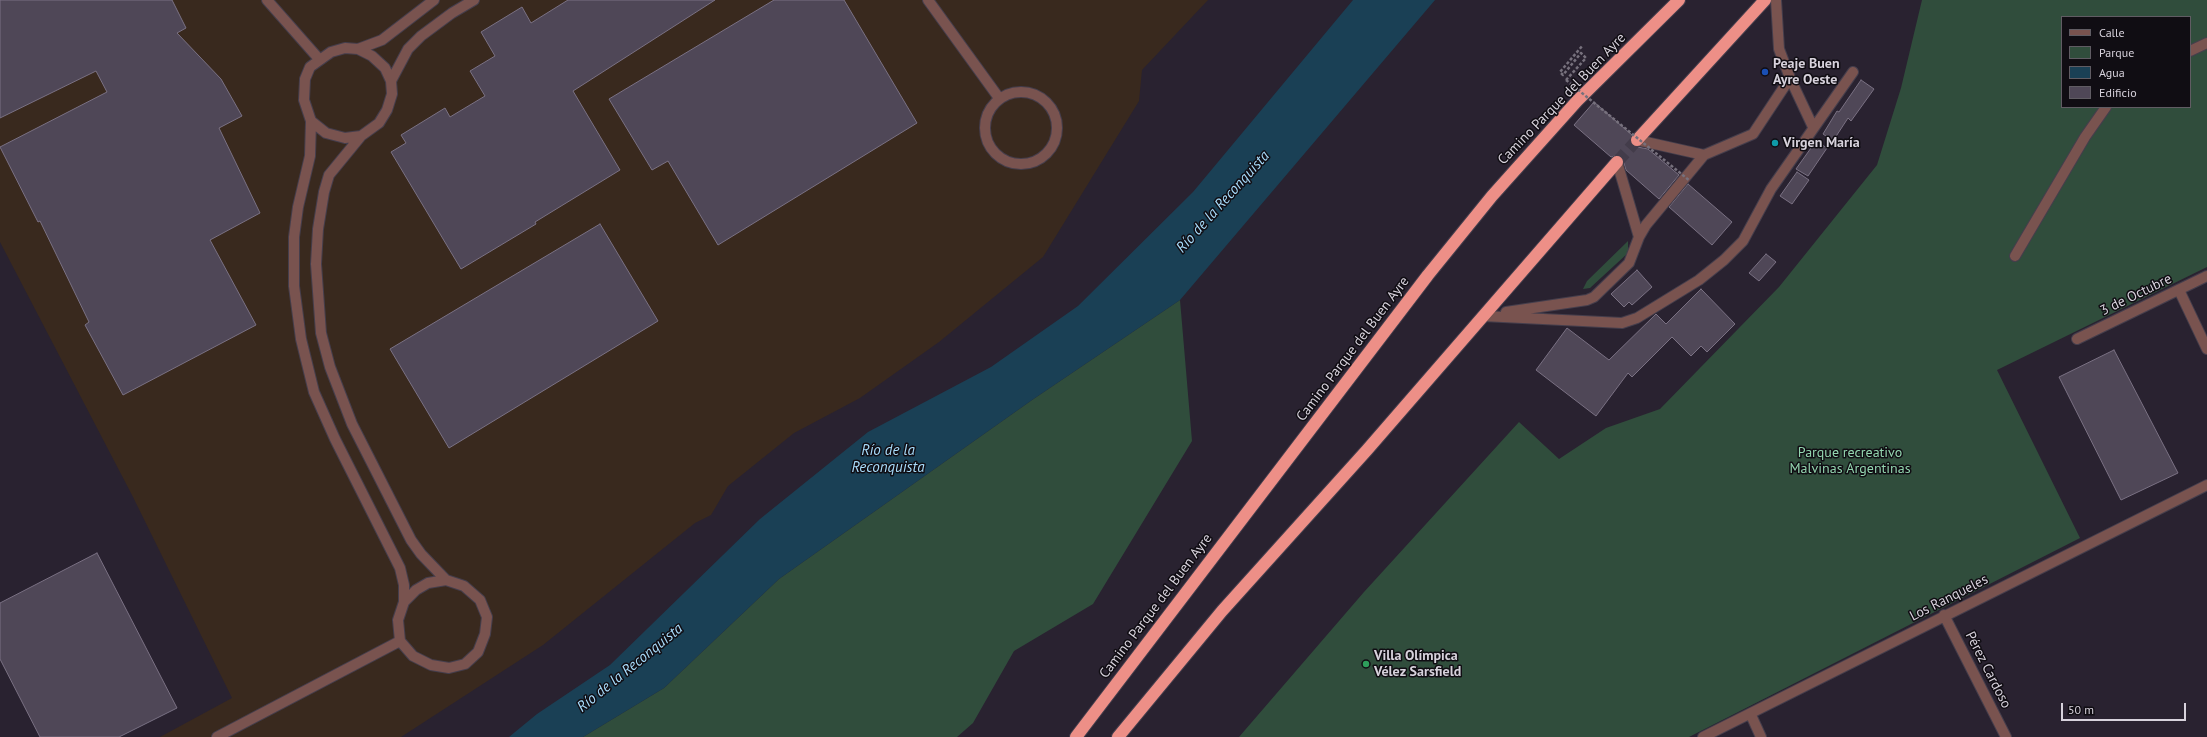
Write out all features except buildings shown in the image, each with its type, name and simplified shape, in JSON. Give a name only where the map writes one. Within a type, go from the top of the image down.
[{"type":"highway","name":"Camino Parque del Buen Ayre","points":[[1076,737],[1423,281],[1492,196],[1577,102],[1679,0]]},
{"type":"highway","points":[[1637,140],[1765,0]]},
{"type":"highway","points":[[1118,737],[1222,611],[1367,450],[1617,162]]},
{"type":"street","points":[[268,0],[319,59]]},
{"type":"street","points":[[358,49],[382,40],[434,0]]},
{"type":"street","points":[[391,81],[408,49],[421,36],[452,13],[474,0]]},
{"type":"street","points":[[928,0],[999,98]]},
{"type":"street","points":[[1776,0],[1779,49],[1790,78],[1814,127]]},
{"type":"street","points":[[2191,51],[2207,43]]},
{"type":"street","points":[[345,48],[358,49],[372,56],[381,64],[391,81],[392,94],[387,110],[379,123],[361,136],[329,175],[324,192],[318,229],[316,264],[321,333],[341,398],[352,424],[411,540],[421,554],[446,580],[464,586],[480,600],[487,617],[485,634],[478,652],[465,664],[449,668],[431,666],[413,656],[400,642],[398,620],[404,602],[404,585],[400,568],[335,439],[314,392],[301,339],[294,286],[294,238],[298,207],[310,156],[311,121],[304,100],[306,79],[310,67],[319,59],[331,52],[345,48]]},
{"type":"street","points":[[1483,316],[1622,323],[1637,318],[1699,280],[1724,260],[1743,241],[1771,189],[1853,72]]},
{"type":"street","points":[[1483,316],[1588,300],[1594,297],[1629,263],[1639,237],[1646,225],[1704,155],[1753,134],[1790,78]]},
{"type":"street","points":[[1021,92],[1032,94],[1042,99],[1050,107],[1056,117],[1056,140],[1050,150],[1042,158],[1031,164],[1018,165],[1006,162],[995,154],[988,144],[984,132],[985,119],[990,108],[999,98],[1010,93],[1021,92]]},
{"type":"street","points":[[2015,256],[2085,137],[2105,108]]},
{"type":"street","points":[[311,121],[326,133],[345,138],[361,136]]},
{"type":"street","points":[[1637,140],[1704,155]]},
{"type":"street","points":[[1617,162],[1639,237]]},
{"type":"street","name":"3 de Octubre","points":[[2077,339],[2207,276]]},
{"type":"street","points":[[2179,290],[2207,349]]},
{"type":"street","name":"Los Ranqueles","points":[[1703,737],[1751,715],[1944,615],[2207,485]]},
{"type":"street","points":[[404,602],[416,590],[428,583],[446,580]]},
{"type":"street","name":"Pérez Cardoso","points":[[1944,615],[2006,737]]},
{"type":"street","points":[[217,737],[400,642]]},
{"type":"street","points":[[1751,715],[1761,737]]},
{"type":"path","points":[[1583,45],[1560,72],[1563,75],[1581,54],[1586,58],[1566,80],[1690,181]]},
{"type":"shaded area","points":[[0,0],[1208,0],[1142,70],[1139,101],[1043,257],[939,342],[860,398],[794,433],[728,486],[711,515],[695,523],[543,645],[401,737],[160,737],[232,698],[133,497],[0,242]]},
{"type":"green space","name":"Parque recreativo Malvinas Argentinas","points":[[1922,0],[2207,0],[2207,267],[1997,370],[2080,538],[1689,737],[1239,737],[1364,592],[1519,422],[1559,459],[1606,428],[1660,409],[1779,287],[1877,165],[1901,88]]},
{"type":"green space","points":[[1628,241],[1628,253],[1590,288],[1583,289],[1587,281]]},
{"type":"green space","points":[[1180,300],[1192,441],[1093,604],[1014,651],[973,723],[957,737],[583,737],[664,688],[779,579],[1032,400]]},
{"type":"water","name":"Río de la Reconquista","points":[[1353,0],[1435,0],[1180,300],[1032,400],[779,579],[664,688],[583,737],[509,737],[537,714],[610,665],[760,519],[868,432],[991,367],[1078,306],[1193,192]]},
{"type":"tunnel","points":[[1617,162],[1637,140]]},
{"type":"place","name":"Peaje Buen Ayre Oeste","points":[[1765,72]]},
{"type":"place","name":"Virgen María","points":[[1775,143]]},
{"type":"place","name":"Villa Olímpica Vélez Sarsfield","points":[[1366,664]]}]
